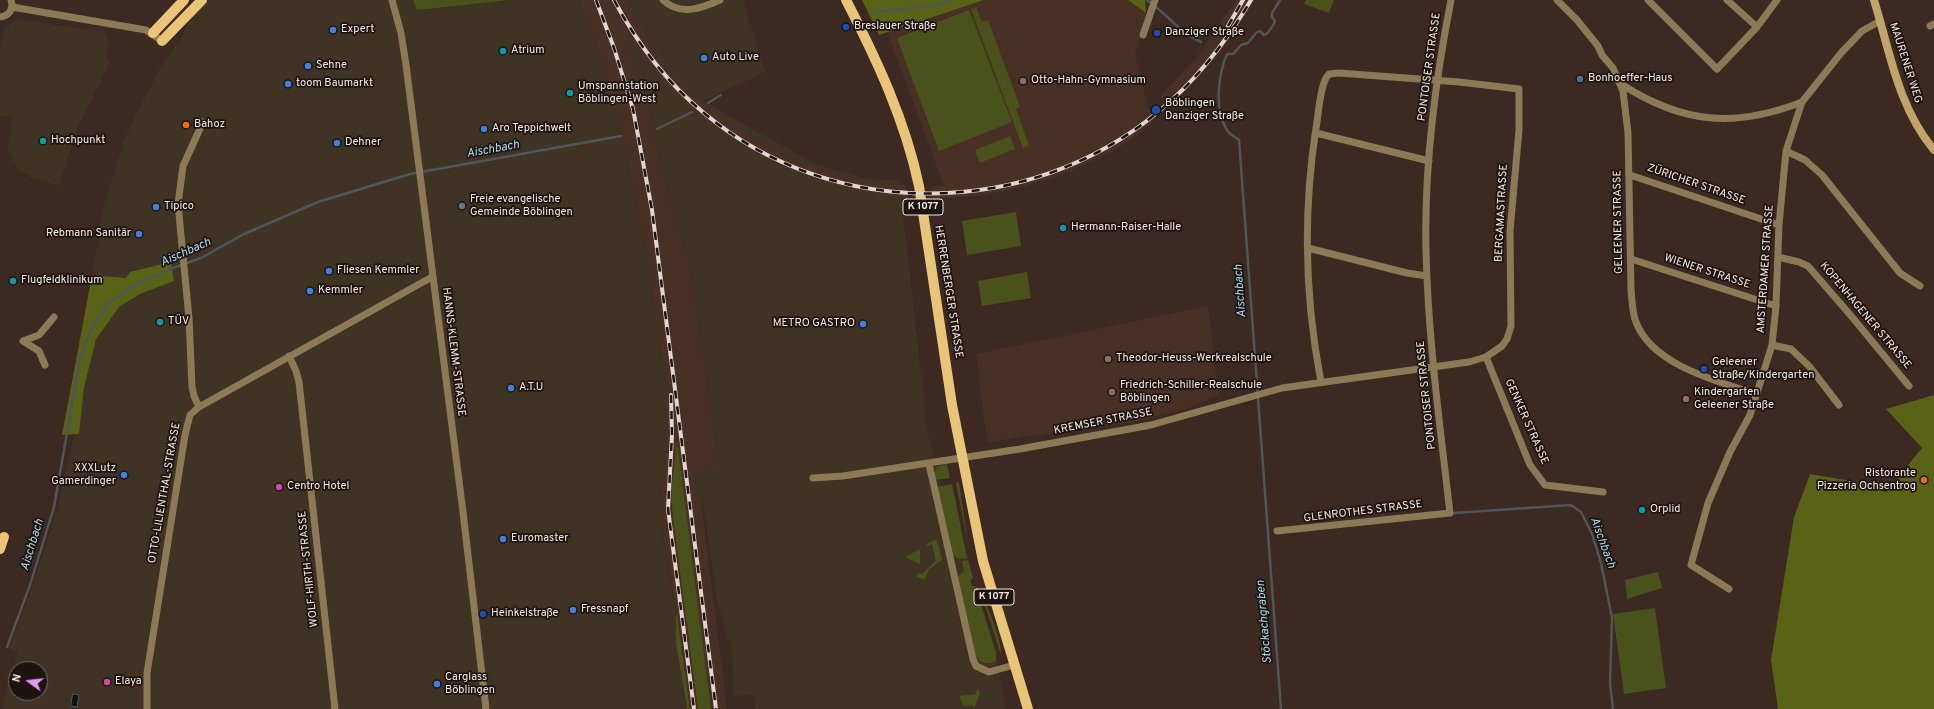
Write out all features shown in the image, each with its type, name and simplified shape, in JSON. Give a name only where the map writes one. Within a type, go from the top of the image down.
[{"type":"main road","points":[[153,34],[184,0]]},
{"type":"main road","points":[[162,41],[202,0]]},
{"type":"main road","name":"HERRENBERGER STRASSE","points":[[846,0],[888,87],[912,155],[919,186],[962,458],[982,562],[1028,709]]},
{"type":"main road","points":[[0,549],[4,537]]},
{"type":"street","name":"HANNS-KLEMM-STRASSE","points":[[392,0],[405,59],[463,512],[486,709]]},
{"type":"street","points":[[663,0],[671,8],[682,11],[720,0]]},
{"type":"street","name":"PONTOISER STRASSE","points":[[1450,513],[1435,368],[1426,250],[1429,161],[1437,80],[1451,0]]},
{"type":"street","name":"GELEENER STRASSE","points":[[1557,0],[1578,20],[1598,46],[1621,84],[1628,133],[1632,296],[1635,318],[1641,332],[1657,352],[1683,367],[1756,394]]},
{"type":"street","points":[[1648,0],[1717,68],[1757,27],[1777,0]]},
{"type":"street","points":[[1727,0],[1757,27]]},
{"type":"street","name":"MAURENER WEG","points":[[1874,0],[1904,101],[1919,130],[1934,150]]},
{"type":"street","points":[[1143,34],[1154,1]]},
{"type":"street","points":[[0,17],[6,16],[11,4],[146,30],[162,41]]},
{"type":"street","name":"AMSTERDAMER STRASSE","points":[[1730,589],[1691,565],[1708,503],[1730,452],[1750,415],[1772,345],[1776,306],[1779,225],[1786,150],[1802,102],[1862,31],[1880,21]]},
{"type":"street","points":[[1320,382],[1312,328],[1308,248],[1308,207],[1316,133],[1325,81],[1330,74],[1339,73],[1437,80]]},
{"type":"street","name":"BERGAMASTRASSE","points":[[1435,368],[1486,357],[1504,342],[1511,326],[1510,231],[1519,130],[1519,89],[1437,80]]},
{"type":"street","points":[[1621,84],[1632,92],[1669,108],[1698,118],[1736,119],[1777,111],[1802,102]]},
{"type":"street","points":[[203,122],[188,153],[180,180],[178,204],[190,329],[192,387],[199,407],[432,278]]},
{"type":"street","points":[[1316,133],[1373,149],[1429,161]]},
{"type":"street","points":[[1786,150],[1805,160],[1822,175],[1900,273],[1920,286]]},
{"type":"street","name":"ZÜRICHER STRASSE","points":[[1630,174],[1779,225]]},
{"type":"street","points":[[1308,248],[1407,273],[1427,276]]},
{"type":"street","name":"KOPENHAGENER STRASSE","points":[[1778,257],[1799,262],[1808,266],[1909,386]]},
{"type":"street","name":"WIENER STRASSE","points":[[1631,259],[1776,306]]},
{"type":"street","points":[[45,365],[39,351],[23,341],[39,335],[54,317]]},
{"type":"street","points":[[1772,345],[1791,349],[1809,366],[1839,405]]},
{"type":"street","name":"WOLF-HIRTH-STRASSE","points":[[289,356],[299,382],[335,709]]},
{"type":"street","name":"GENKER STRASSE","points":[[1486,357],[1530,465],[1545,484],[1603,492]]},
{"type":"street","name":"KREMSER STRASSE","points":[[962,458],[1151,425],[1263,392],[1320,382],[1435,368]]},
{"type":"street","name":"OTTO-LILIENTHAL-STRASSE","points":[[147,709],[147,673],[185,435],[190,415],[199,407]]},
{"type":"street","points":[[813,478],[843,476],[962,458]]},
{"type":"street","points":[[929,464],[973,659],[976,666],[989,672],[1014,665]]},
{"type":"street","name":"GLENROTHES STRASSE","points":[[1277,532],[1450,513]]},
{"type":"shaded area","points":[[202,0],[743,0],[765,72],[703,101],[815,164],[863,178],[899,181],[928,434],[944,493],[963,540],[973,578],[970,580],[972,586],[975,586],[997,653],[996,660],[1006,709],[755,709],[753,695],[734,696],[732,653],[717,601],[703,503],[697,493],[688,420],[661,497],[663,534],[676,615],[676,644],[686,709],[2,709],[8,687],[8,701],[48,701],[48,661],[15,661],[18,651],[9,648],[26,604],[58,507],[74,436],[79,434],[84,388],[96,339],[120,306],[140,294],[174,281],[170,262],[126,278],[92,275],[105,200],[124,141],[136,114],[161,67],[179,41],[197,5]]},
{"type":"shaded area","points":[[579,0],[624,0],[668,67],[691,92],[714,111],[757,141],[780,153],[832,173],[873,182],[906,185],[908,198],[868,193],[817,180],[763,156],[714,126],[688,105],[661,79],[628,35],[626,36],[648,104],[663,177],[690,268],[719,470],[694,473],[697,493],[701,499],[727,709],[711,709],[677,444],[671,493],[698,709],[690,709],[677,615],[663,534],[661,497],[670,423],[669,406],[645,242],[618,115],[598,48]]},
{"type":"shaded area","name":"Otto-Hahn-Gymnasium","points":[[984,0],[1128,0],[1146,13],[1135,54],[1148,108],[1156,119],[1144,130],[1118,148],[1060,176],[1005,191],[978,196],[933,199],[931,186],[944,185],[887,32]]},
{"type":"shaded area","points":[[1236,0],[1255,0],[1218,56],[1170,107],[1161,97],[1163,93],[1200,53]]},
{"type":"shaded area","points":[[21,20],[104,32],[109,42],[105,57],[110,62],[76,131],[59,186],[31,177],[19,170],[7,150],[12,118],[0,115],[0,48],[3,31],[12,22]]},
{"type":"shaded area","points":[[1208,306],[1218,395],[1188,408],[1133,422],[987,442],[976,354]]},
{"type":"shaded area","points":[[73,694],[79,695],[77,707],[71,706]]},
{"type":"green space","points":[[413,0],[510,0],[417,10]]},
{"type":"green space","points":[[862,0],[984,0],[879,35]]},
{"type":"green space","points":[[1128,0],[1145,0],[1146,13]]},
{"type":"green space","points":[[1306,0],[1334,0],[1329,13],[1304,4]]},
{"type":"green space","points":[[976,7],[982,22],[988,20],[1020,107],[1016,109],[1029,145],[1023,148],[971,9]]},
{"type":"green space","points":[[969,10],[1012,122],[939,151],[897,38]]},
{"type":"green space","points":[[1010,136],[1015,149],[980,163],[975,150]]},
{"type":"green space","points":[[1016,212],[1021,246],[967,255],[962,221]]},
{"type":"green space","points":[[171,262],[174,281],[140,294],[120,306],[96,339],[84,388],[79,434],[62,435],[92,275],[126,278],[130,272]]},
{"type":"green space","points":[[1027,272],[1031,298],[982,306],[978,281]]},
{"type":"green space","points":[[1934,395],[1934,709],[1778,709],[1771,660],[1794,517],[1810,474],[1857,482],[1886,492],[1922,448],[1886,409]]},
{"type":"green space","points":[[677,442],[711,709],[698,709],[673,518],[671,493]]},
{"type":"green space","points":[[947,464],[950,478],[935,480],[934,472],[938,466]]},
{"type":"green space","points":[[959,482],[968,544],[956,483]]},
{"type":"green space","points":[[952,484],[967,558],[960,559],[952,555],[937,487]]},
{"type":"green space","points":[[937,540],[942,560],[929,569],[925,580],[917,577],[918,574],[923,573],[936,561],[932,544],[926,547],[927,544]]},
{"type":"green space","points":[[920,549],[920,564],[905,557]]},
{"type":"green space","points":[[968,560],[973,578],[970,580],[972,586],[975,586],[996,653],[996,661],[993,663],[984,663],[979,660],[975,654],[958,576],[964,571],[962,561]]},
{"type":"green space","points":[[1658,572],[1662,588],[1627,599],[1625,580]]},
{"type":"green space","points":[[984,602],[995,627],[1000,644],[1001,655]]},
{"type":"green space","points":[[1655,608],[1666,688],[1624,694],[1613,614]]},
{"type":"green space","points":[[676,614],[690,709],[687,709],[676,644]]},
{"type":"green space","points":[[977,687],[980,693],[975,707],[972,705],[963,706],[959,696],[976,694]]},
{"type":"waterway","name":"Aischbach","points":[[874,12],[939,5],[950,0]]},
{"type":"waterway","name":"Aischbach","points":[[1147,0],[1186,33],[1201,42]]},
{"type":"waterway","name":"Aischbach","points":[[1280,0],[1272,13],[1272,17],[1275,21],[1271,29],[1264,35],[1260,31],[1256,33],[1248,43],[1241,45],[1233,54],[1227,54],[1221,72],[1219,103],[1220,113],[1228,132],[1239,140],[1281,709]]},
{"type":"waterway","name":"Aischbach","points":[[708,103],[721,95]]},
{"type":"waterway","name":"Aischbach","points":[[657,129],[692,112]]},
{"type":"waterway","name":"Aischbach","points":[[7,647],[30,585],[54,507],[80,359],[91,330],[107,304],[134,285],[170,269],[201,258],[244,234],[318,202],[410,174],[621,136]]},
{"type":"waterway","name":"Aischbach","points":[[1454,513],[1571,505],[1581,512],[1592,534],[1601,563],[1612,618],[1610,683],[1613,709]]},
{"type":"railway","points":[[596,0],[614,48],[633,109],[652,210],[716,709]]},
{"type":"railway","points":[[614,0],[632,31],[653,61],[677,88],[704,113],[756,149],[812,174],[871,189],[931,194],[992,188],[1051,173],[1107,147],[1158,112],[1198,74],[1221,46],[1251,0]]},
{"type":"railway","points":[[1228,26],[1243,0]]},
{"type":"railway","points":[[671,395],[672,435],[668,509],[694,709]]},
{"type":"place","name":"Breslauer Straße","points":[[846,27]]},
{"type":"place","name":"Expert","points":[[333,30]]},
{"type":"place","name":"Danziger Straße","points":[[1157,33]]},
{"type":"place","name":"Atrium","points":[[503,51]]},
{"type":"place","name":"Auto Live","points":[[704,58]]},
{"type":"place","name":"Sehne","points":[[308,66]]},
{"type":"place","name":"Bonhoeffer-Haus","points":[[1580,79]]},
{"type":"place","name":"Otto-Hahn-Gymnasium","points":[[1023,81]]},
{"type":"place","name":"toom Baumarkt","points":[[288,84]]},
{"type":"place","name":"Umspannstation Böblingen-West","points":[[570,93]]},
{"type":"place","name":"Böblingen Danziger Straße","points":[[1156,110]]},
{"type":"place","name":"Bahoz","points":[[186,125]]},
{"type":"place","name":"Aro Teppichwelt","points":[[484,129]]},
{"type":"place","name":"Hochpunkt","points":[[43,141]]},
{"type":"place","name":"Dehner","points":[[337,143]]},
{"type":"place","name":"Freie evangelische Gemeinde Böblingen","points":[[462,206]]},
{"type":"place","name":"Tipico","points":[[156,207]]},
{"type":"place","name":"Hermann-Raiser-Halle","points":[[1063,228]]},
{"type":"place","name":"Rebmann Sanitär","points":[[139,234]]},
{"type":"place","name":"Fliesen Kemmler","points":[[329,271]]},
{"type":"place","name":"Flugfeldklinikum","points":[[13,281]]},
{"type":"place","name":"Kemmler","points":[[310,291]]},
{"type":"place","name":"TÜV","points":[[160,322]]},
{"type":"place","name":"METRO GASTRO","points":[[863,324]]},
{"type":"place","name":"Theodor-Heuss-Werkrealschule","points":[[1108,359]]},
{"type":"place","name":"Geleener Straße/Kindergarten","points":[[1704,369]]},
{"type":"place","name":"A.T.U","points":[[511,388]]},
{"type":"place","name":"Friedrich-Schiller-Realschule Böblingen","points":[[1112,392]]},
{"type":"place","name":"Kindergarten Geleener Straße","points":[[1686,399]]},
{"type":"place","name":"XXXLutz Gamerdinger","points":[[124,475]]},
{"type":"place","name":"Ristorante Pizzeria Ochsentrog","points":[[1924,480]]},
{"type":"place","name":"Centro Hotel","points":[[279,487]]},
{"type":"place","name":"Orplid","points":[[1642,510]]},
{"type":"place","name":"Euromaster","points":[[503,539]]},
{"type":"place","name":"Fressnapf","points":[[573,610]]},
{"type":"place","name":"Heinkelstraße","points":[[483,614]]},
{"type":"place","name":"Elaya","points":[[107,682]]},
{"type":"place","name":"Carglass Böblingen","points":[[437,684]]},
{"type":"water label","name":"Stöckachgraben","points":[[1265,622]]}]
